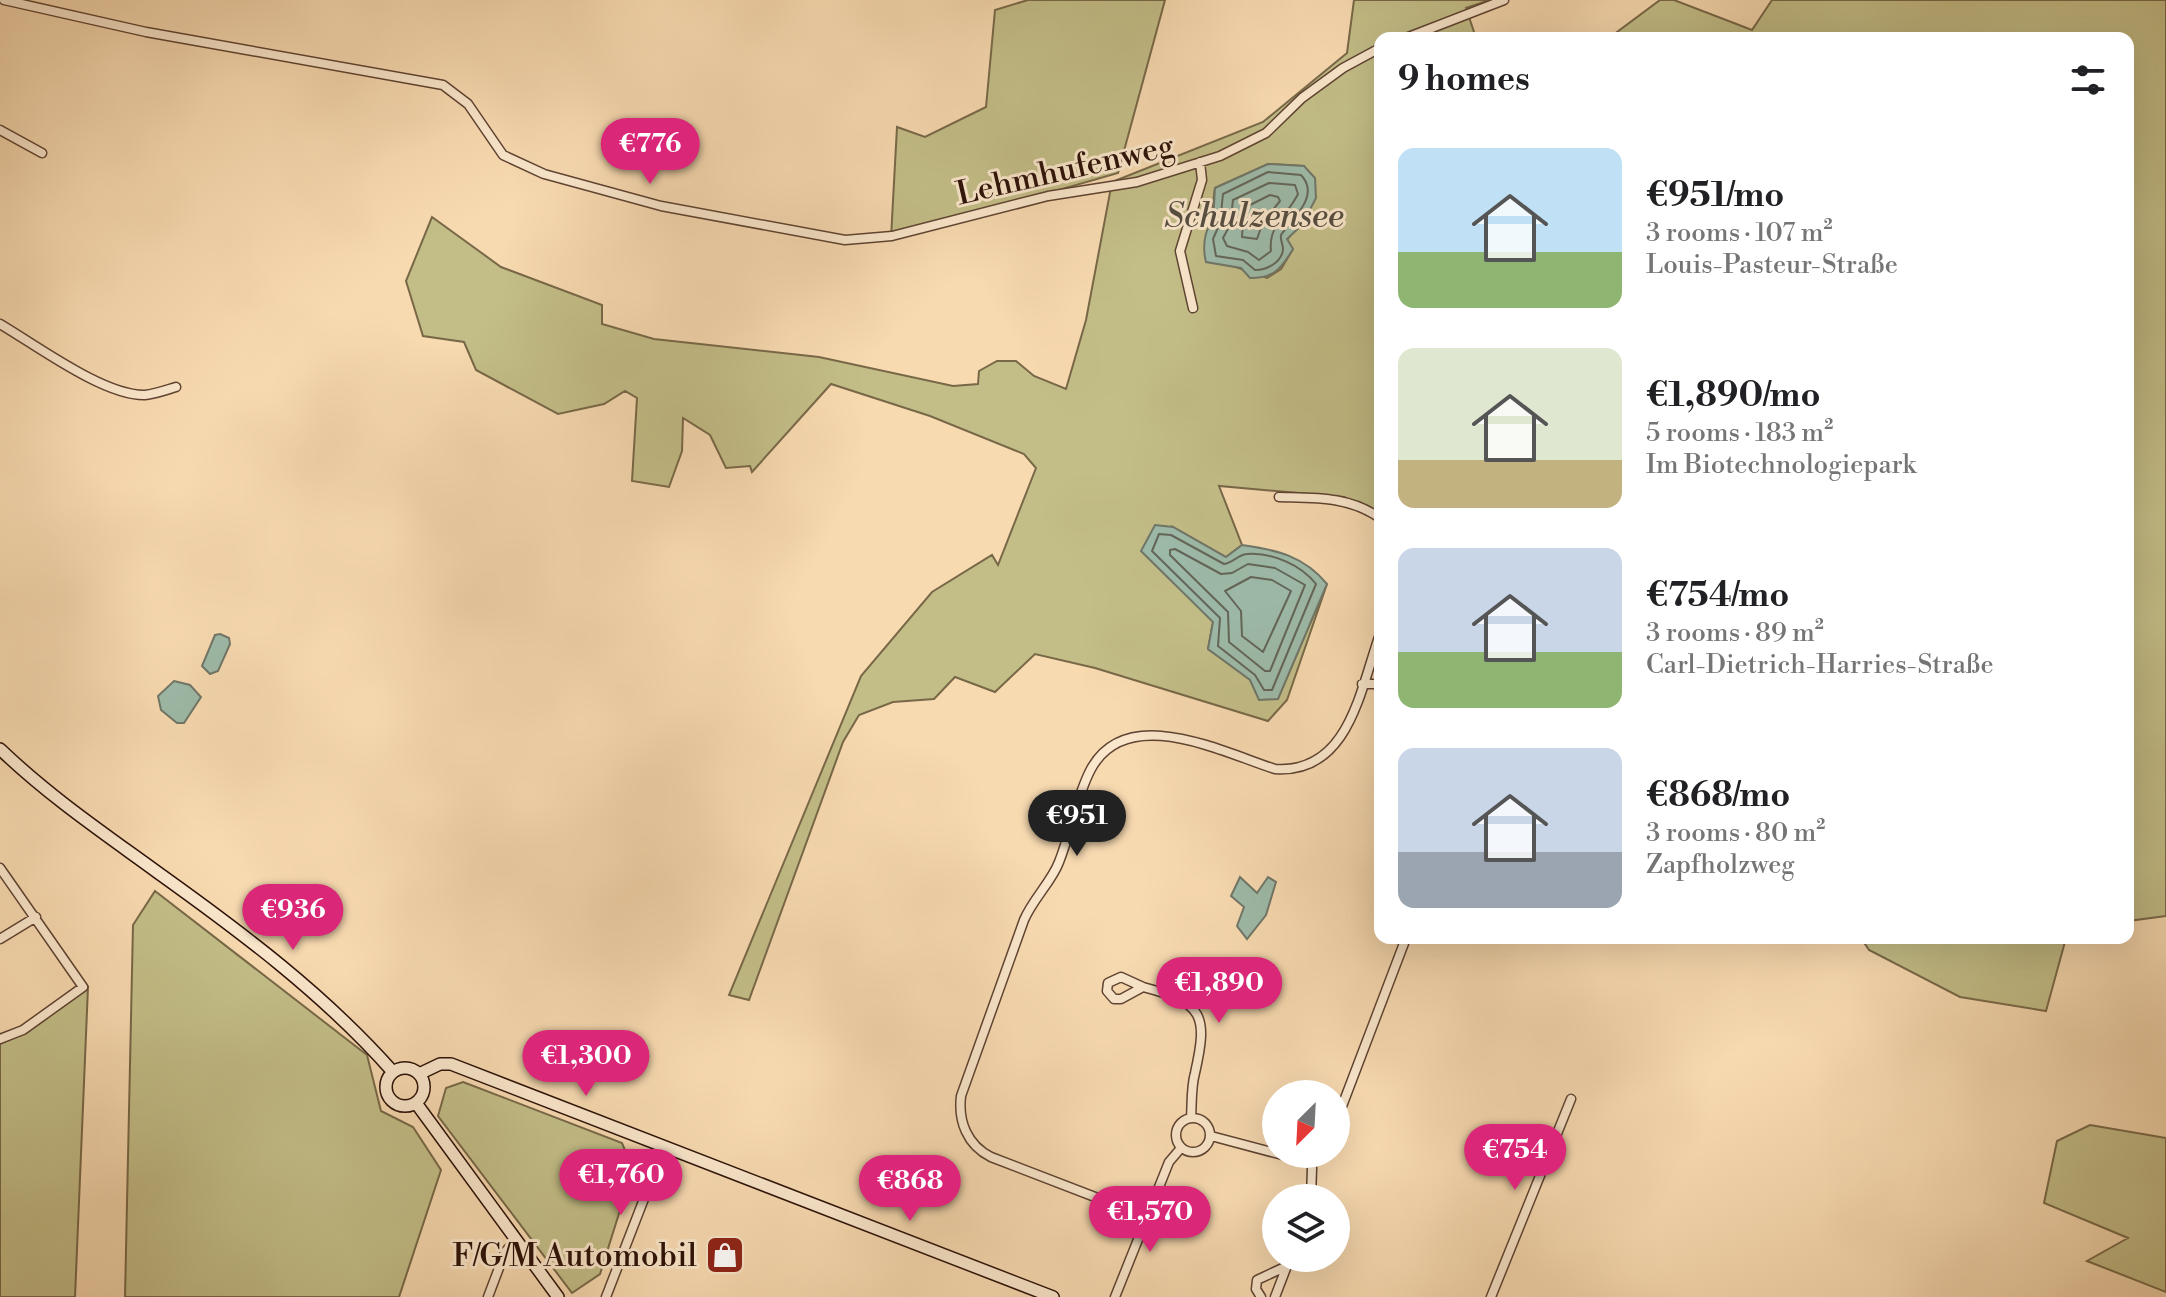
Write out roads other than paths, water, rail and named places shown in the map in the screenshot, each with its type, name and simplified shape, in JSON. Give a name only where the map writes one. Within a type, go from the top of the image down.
[{"type":"street","name":"Lehmhufenweg","points":[[4,0],[146,32],[443,85],[468,104],[503,155],[544,174],[661,206],[845,240],[892,236],[1048,196],[1137,182],[1200,162],[1266,133],[1302,98],[1343,68],[1374,51]]},
{"type":"street","points":[[1421,32],[1504,0]]},
{"type":"street","points":[[0,130],[42,153]]},
{"type":"street","name":"Lehmhufenweg","points":[[1193,308],[1180,251],[1202,180],[1200,162]]},
{"type":"street","points":[[0,324],[106,385],[126,393],[146,395],[176,387]]},
{"type":"street","points":[[1279,497],[1340,499],[1374,514]]},
{"type":"street","points":[[1147,1217],[991,1157],[976,1146],[963,1126],[959,1113],[961,1096],[1024,920],[1035,896],[1058,866],[1091,769],[1107,747],[1154,732],[1275,769],[1295,770],[1318,762],[1341,740],[1374,651]]},
{"type":"street","points":[[1362,684],[1374,684]]},
{"type":"street","points":[[0,749],[65,808],[158,872],[288,971],[336,1011],[393,1072]]},
{"type":"street","points":[[0,868],[83,987],[23,1030],[0,1039]]},
{"type":"street","points":[[0,939],[36,917]]},
{"type":"street","points":[[1350,1085],[1404,944]]},
{"type":"street","points":[[1143,987],[1185,1002],[1195,1011],[1203,1027],[1191,1118]]},
{"type":"street","points":[[419,1074],[424,1092],[416,1103],[404,1107],[387,1096],[386,1083],[393,1072],[403,1068],[419,1074],[440,1064],[451,1064],[1053,1297]]},
{"type":"street","points":[[1491,1297],[1571,1099]]},
{"type":"street","points":[[416,1103],[558,1297]]},
{"type":"street","points":[[1191,1118],[1205,1122],[1211,1136],[1202,1150],[1192,1153],[1181,1148],[1176,1133],[1181,1122],[1191,1118]]},
{"type":"street","points":[[1211,1136],[1262,1150]]},
{"type":"street","points":[[606,1297],[664,1147]]},
{"type":"street","points":[[1115,1297],[1169,1162],[1181,1148]]},
{"type":"street","points":[[488,1297],[509,1245],[516,1240]]},
{"type":"street","points":[[1261,1297],[1256,1289],[1257,1280],[1271,1272]]},
{"type":"street","points":[[1275,1297],[1285,1272]]},
{"type":"water","name":"Schulzensee","points":[[1268,164],[1304,166],[1315,178],[1316,198],[1302,225],[1287,239],[1293,249],[1289,256],[1276,271],[1258,278],[1250,278],[1241,268],[1206,262],[1205,241],[1207,230],[1213,222],[1215,188]]},
{"type":"water","points":[[1155,525],[1173,527],[1226,557],[1242,545],[1278,552],[1309,567],[1327,584],[1278,699],[1259,700],[1250,680],[1208,649],[1213,622],[1141,551]]},
{"type":"water","points":[[215,635],[229,638],[230,644],[218,671],[210,674],[202,666]]},
{"type":"water","points":[[174,681],[190,685],[201,697],[184,723],[177,723],[161,710],[158,696]]},
{"type":"water","points":[[1240,877],[1257,893],[1268,877],[1276,882],[1266,915],[1247,939],[1237,926],[1244,907],[1231,896]]},
{"type":"place","name":"F/G/M Automobil","points":[[725,1255]]}]
